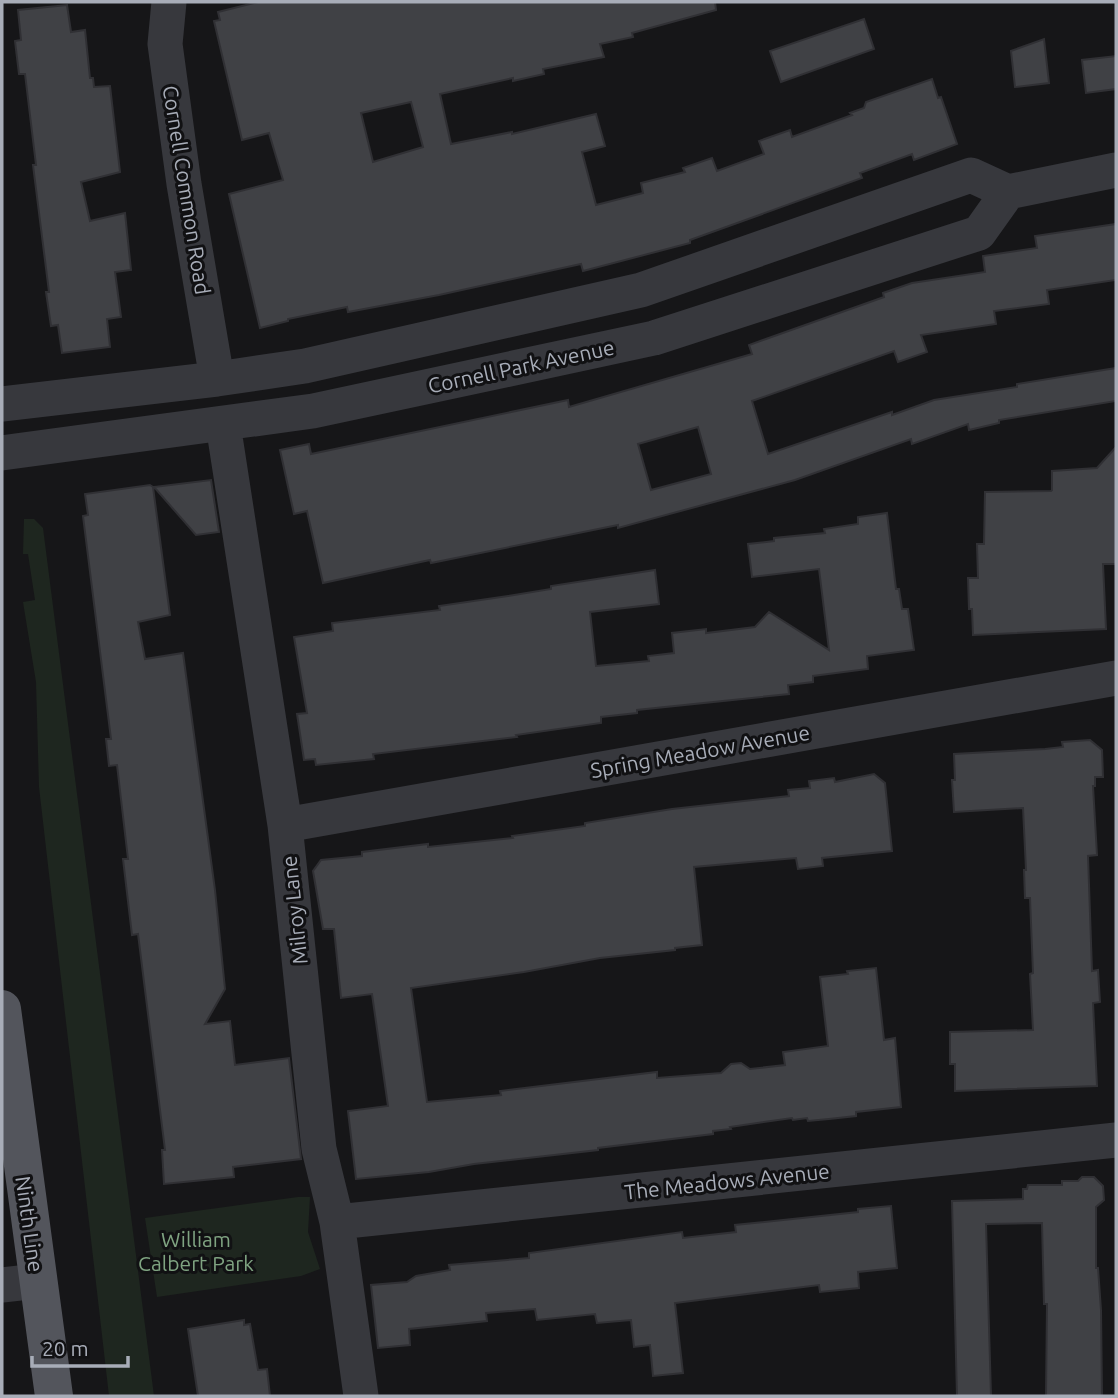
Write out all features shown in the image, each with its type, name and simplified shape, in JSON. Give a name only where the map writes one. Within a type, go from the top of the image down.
[{"type":"main road","name":"Ninth Line","points":[[2,1009],[20,1283],[54,1396]]},
{"type":"street","name":"Cornell Common Road","points":[[169,2],[165,44],[184,184],[217,379]]},
{"type":"street","points":[[2,404],[304,366],[641,290],[971,175],[1008,192],[1116,170]]},
{"type":"street","name":"Cornell Park Avenue","points":[[2,453],[313,411],[654,338],[979,233],[1008,192]]},
{"type":"street","name":"Milroy Lane","points":[[223,424],[285,825],[318,1149],[337,1222],[361,1396]]},
{"type":"street","name":"Spring Meadow Avenue","points":[[285,825],[1116,678]]},
{"type":"street","name":"The Meadows Avenue","points":[[337,1222],[1116,1140]]},
{"type":"green space","points":[[24,519],[34,519],[43,528],[154,1396],[109,1396],[39,787],[36,682],[23,602],[35,600],[28,554],[23,554]]},
{"type":"green space","name":"William Calbert Park","points":[[310,1197],[308,1232],[320,1269],[301,1276],[157,1297],[145,1218]]},
{"type":"building","points":[[258,2],[715,2],[716,10],[632,33],[633,37],[600,44],[604,57],[543,69],[544,74],[513,81],[513,78],[440,94],[451,144],[512,134],[596,114],[605,146],[582,152],[596,205],[643,193],[641,183],[685,172],[683,168],[712,158],[717,171],[764,154],[759,141],[790,130],[792,137],[852,115],[850,113],[864,108],[866,102],[932,79],[957,144],[914,160],[912,154],[860,173],[862,178],[690,240],[690,243],[583,271],[581,264],[348,312],[347,307],[288,319],[260,328],[229,194],[283,180],[269,133],[242,140],[214,21],[220,20],[218,12]],"holes":[[[411,102],[423,147],[373,162],[361,113]]]},
{"type":"building","points":[[67,5],[71,32],[85,30],[90,78],[93,78],[94,87],[110,86],[120,172],[81,182],[90,221],[125,213],[131,270],[115,272],[121,317],[107,319],[110,347],[62,353],[58,325],[51,326],[25,74],[19,74],[15,41],[21,40],[18,10]]},
{"type":"building","points":[[864,19],[874,49],[781,82],[770,51]]},
{"type":"building","points":[[1044,39],[1049,83],[1015,87],[1011,51]]},
{"type":"building","points":[[1116,56],[1116,89],[1086,93],[1082,60]]},
{"type":"building","points":[[1116,224],[1116,280],[1047,290],[1049,304],[994,311],[996,324],[921,335],[927,352],[898,362],[894,351],[752,401],[768,454],[934,400],[1116,368],[1116,401],[999,420],[999,423],[969,430],[968,424],[912,444],[911,439],[795,480],[618,528],[618,525],[323,583],[307,511],[294,514],[280,450],[309,444],[311,454],[568,400],[569,407],[752,354],[749,345],[884,297],[883,293],[912,283],[985,272],[983,256],[1037,248],[1035,236]],"holes":[[[698,427],[711,474],[651,490],[638,444]]]},
{"type":"building","points":[[1116,447],[1116,564],[1103,564],[1106,629],[973,635],[968,578],[978,578],[977,544],[984,544],[985,492],[1051,491],[1052,471],[1097,468]]},
{"type":"building","points":[[211,480],[219,532],[196,535],[154,487]]},
{"type":"building","points":[[150,485],[153,487],[170,615],[138,622],[145,659],[183,653],[215,890],[225,989],[205,1024],[230,1021],[235,1065],[289,1058],[301,1159],[233,1167],[234,1177],[164,1184],[162,1150],[165,1150],[138,934],[132,935],[123,859],[128,859],[117,765],[109,766],[106,739],[111,739],[83,516],[88,515],[85,494]]},
{"type":"building","points":[[887,513],[896,589],[899,589],[902,609],[908,609],[914,650],[867,656],[868,669],[813,676],[813,682],[788,685],[789,694],[637,710],[637,713],[601,717],[601,723],[516,735],[517,737],[373,754],[374,759],[316,765],[315,759],[304,760],[297,714],[307,713],[294,637],[333,631],[332,623],[440,610],[439,606],[655,570],[659,604],[590,612],[596,666],[649,661],[648,656],[674,653],[672,633],[706,629],[706,633],[755,627],[769,612],[829,650],[819,569],[752,577],[748,544],[774,541],[774,538],[825,533],[824,529],[858,524],[858,517]]},
{"type":"building","points":[[1090,740],[1102,750],[1103,777],[1095,777],[1093,786],[1097,855],[1088,856],[1092,971],[1098,970],[1100,1002],[1093,1003],[1097,1086],[955,1091],[955,1064],[950,1064],[950,1032],[1033,1030],[1030,974],[1033,973],[1030,898],[1025,898],[1023,808],[954,812],[954,754],[1045,749],[1063,747],[1062,742]]},
{"type":"building","points":[[874,774],[885,783],[892,851],[822,858],[823,866],[798,869],[796,858],[694,867],[702,945],[411,988],[427,1102],[501,1095],[500,1091],[657,1072],[657,1078],[721,1073],[731,1064],[741,1063],[750,1069],[785,1065],[783,1052],[828,1046],[820,977],[876,968],[884,1040],[895,1038],[901,1107],[856,1112],[856,1116],[829,1119],[808,1121],[807,1118],[792,1118],[730,1127],[731,1129],[713,1131],[713,1134],[429,1172],[356,1179],[348,1111],[388,1106],[372,994],[341,998],[334,929],[323,929],[313,871],[321,860],[362,856],[362,852],[428,844],[428,847],[513,838],[512,836],[585,826],[585,823],[672,809],[789,796],[788,790],[810,788],[809,781],[834,778],[835,782]]},
{"type":"building","points":[[1082,1177],[1094,1177],[1103,1186],[1104,1200],[1096,1207],[1102,1396],[1046,1396],[1047,1304],[1044,1304],[1042,1223],[986,1224],[991,1396],[957,1396],[952,1201],[1023,1199],[1023,1189],[1027,1189],[1028,1185],[1062,1185],[1062,1181],[1078,1181]]},
{"type":"building","points":[[891,1206],[897,1268],[858,1272],[859,1288],[820,1292],[819,1285],[675,1303],[683,1373],[653,1376],[650,1345],[634,1347],[631,1320],[597,1323],[595,1314],[537,1320],[535,1309],[486,1313],[487,1321],[409,1329],[410,1345],[378,1348],[371,1285],[407,1282],[416,1276],[450,1270],[449,1265],[529,1258],[529,1253],[682,1232],[683,1238],[736,1232],[735,1225]]},
{"type":"building","points":[[244,1320],[244,1325],[250,1324],[258,1370],[267,1369],[270,1396],[198,1396],[188,1329]]}]
